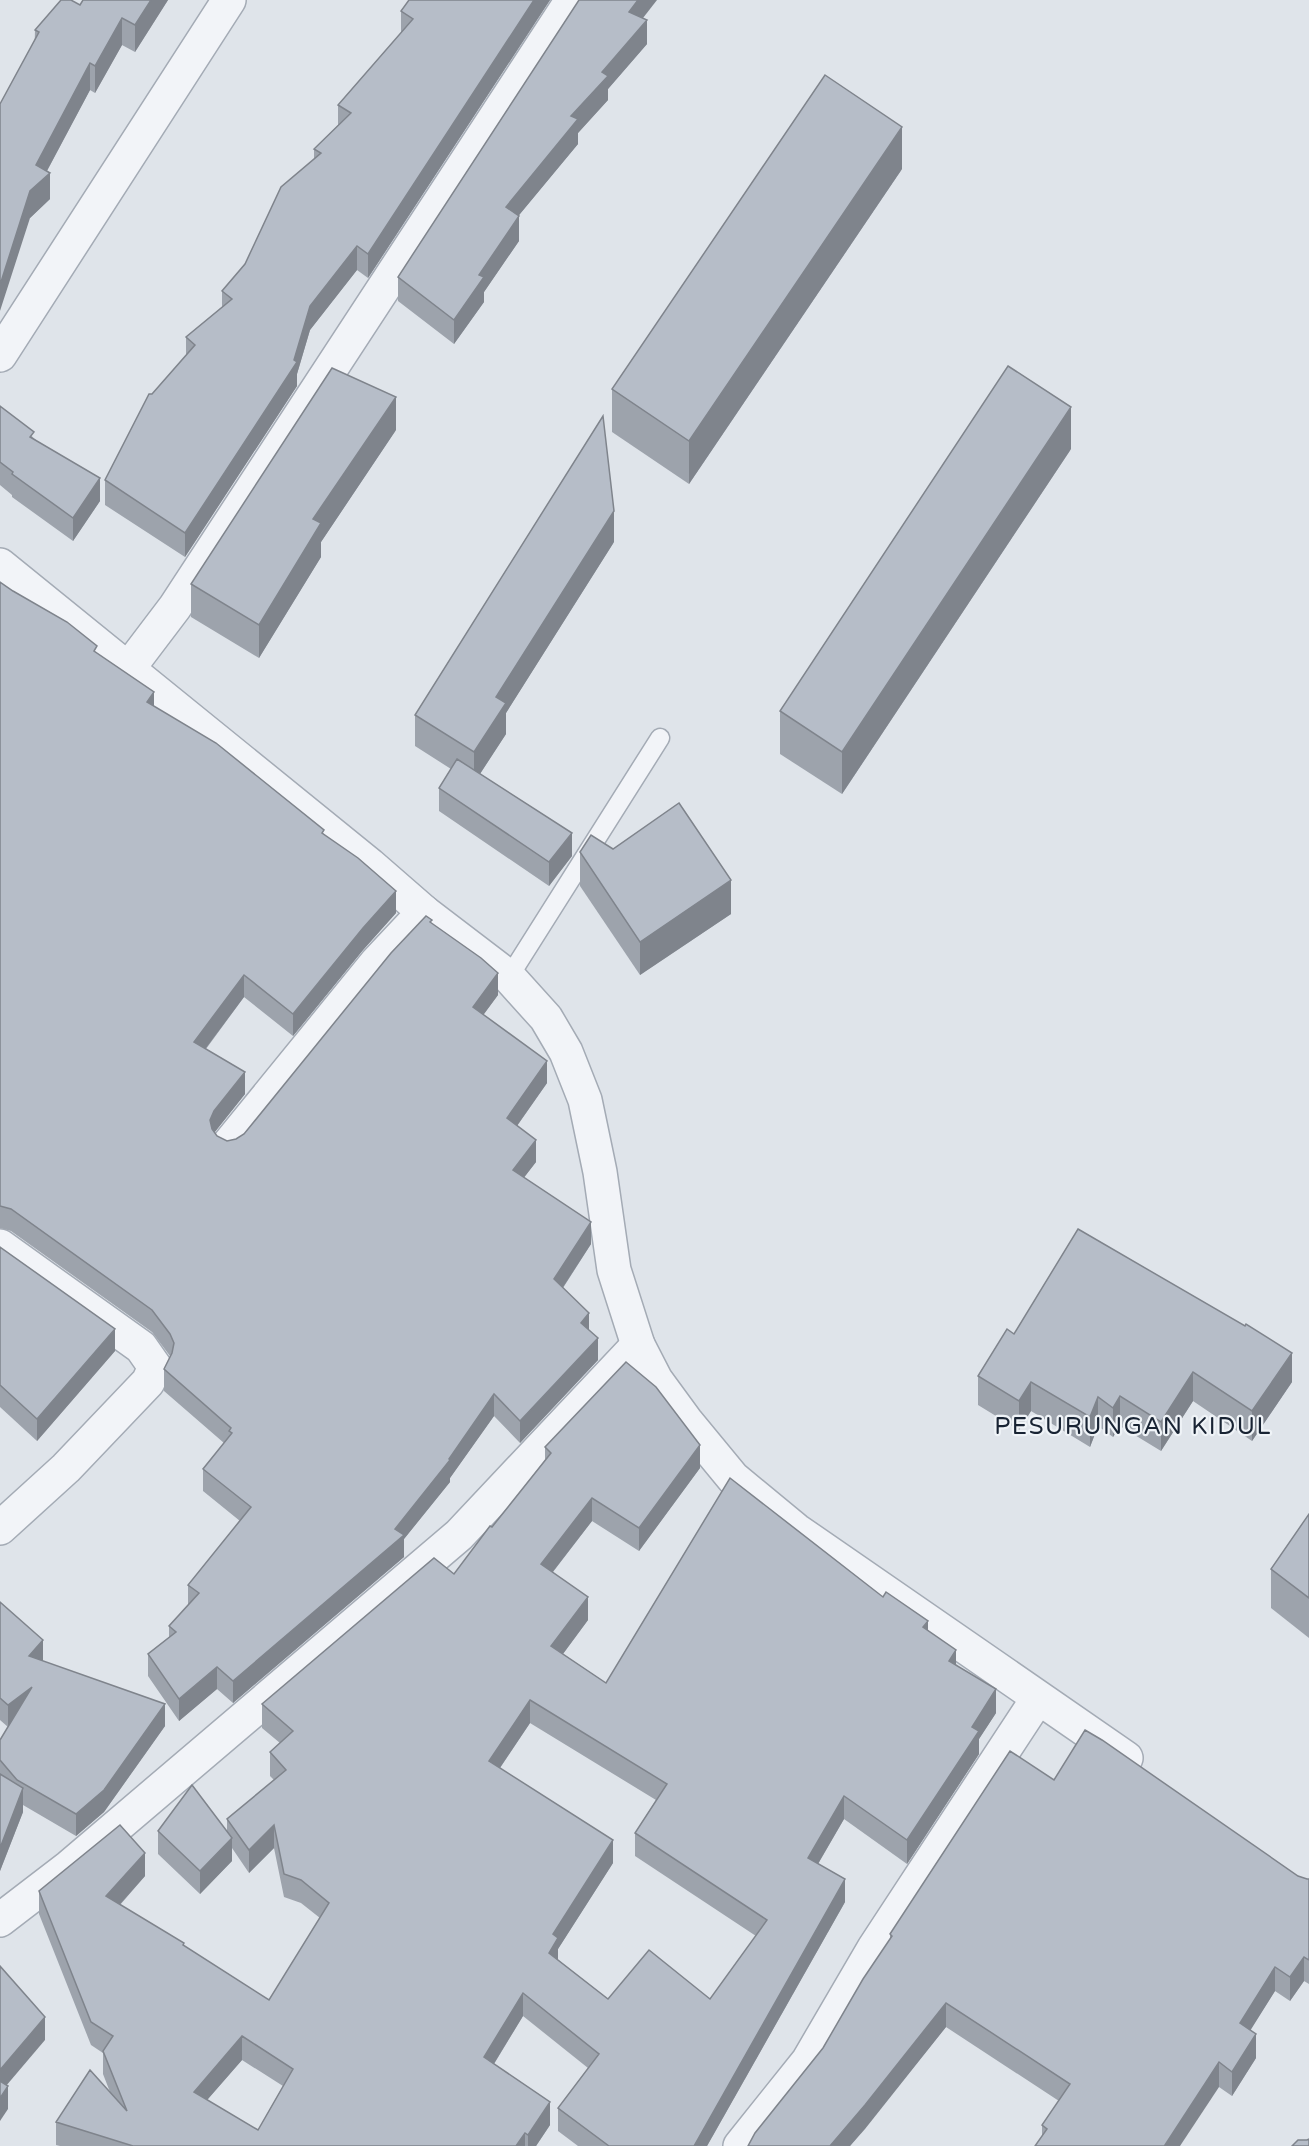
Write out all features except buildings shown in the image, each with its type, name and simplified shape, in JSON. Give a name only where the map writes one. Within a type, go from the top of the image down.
[{"type":"street","points":[[0,355],[229,0]]},
{"type":"street","points":[[134,662],[165,619],[572,0]]},
{"type":"street","points":[[0,565],[134,662],[424,912],[508,977],[546,1018],[566,1052],[585,1100],[600,1172],[614,1270],[638,1345],[662,1388],[733,1478],[796,1530],[1154,1778]]},
{"type":"street","points":[[229,1144],[376,962],[424,912]]},
{"type":"street","points":[[0,1246],[141,1347],[154,1367],[148,1382],[66,1468],[0,1528]]},
{"type":"street","points":[[0,1920],[69,1867],[459,1535],[638,1345]]},
{"type":"street","points":[[740,2146],[808,2061],[874,1948],[1038,1698]]},
{"type":"lane","points":[[508,977],[660,738]]},
{"type":"district","name":"PESURUNGAN KIDUL","points":[[1133,1426]]}]
